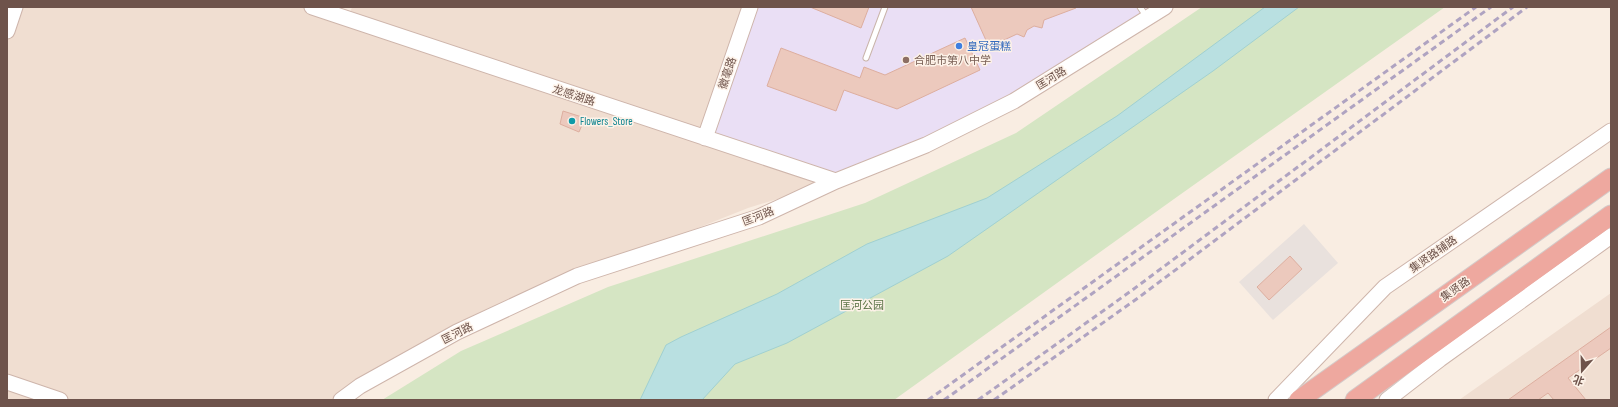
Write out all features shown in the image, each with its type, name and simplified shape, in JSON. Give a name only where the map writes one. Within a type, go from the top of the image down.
[{"type":"highway","name":"集贤路","points":[[1299,400],[1611,178]]},
{"type":"highway","points":[[1355,400],[1611,215]]},
{"type":"highway","points":[[1367,400],[1401,367]]},
{"type":"street","points":[[7,31],[15,7]]},
{"type":"street","name":"龙感湖路","points":[[312,7],[836,181]]},
{"type":"street","name":"徽毫路","points":[[705,138],[750,7]]},
{"type":"street","name":"匡河路","points":[[341,400],[360,386],[457,332],[577,276],[759,217],[836,181],[926,145],[1014,101],[1144,13],[1165,7]]},
{"type":"street","name":"集贤路辅路","points":[[1276,400],[1385,287],[1611,131]]},
{"type":"street","points":[[1387,400],[1440,359],[1611,236]]},
{"type":"street","points":[[7,382],[60,400]]},
{"type":"lane","points":[[866,58],[885,7]]},
{"type":"shaded area","points":[[7,7],[312,7],[348,19],[352,7],[750,7],[836,181],[748,208],[577,276],[341,400],[7,400]]},
{"type":"shaded area","name":"合肥市第八中学","points":[[750,7],[1165,7],[1014,101],[836,181],[705,138]]},
{"type":"shaded area","points":[[1304,224],[1338,263],[1273,320],[1239,282]]},
{"type":"shaded area","points":[[1611,293],[1611,400],[1459,400]]},
{"type":"green space","name":"匡河公园","points":[[1202,7],[1445,7],[894,400],[382,400],[461,351],[608,287],[865,203],[1016,133]]},
{"type":"water","points":[[1265,7],[1299,7],[1213,71],[948,256],[787,343],[735,364],[702,400],[640,400],[666,345],[777,294],[867,244],[987,198],[1117,116]]},
{"type":"building","points":[[810,7],[869,7],[861,28]]},
{"type":"building","points":[[971,7],[1076,8],[1044,20],[1042,28],[1034,26],[1027,30],[1024,37],[1017,34],[989,47]]},
{"type":"building","points":[[965,38],[980,70],[897,109],[844,90],[836,111],[767,86],[781,48],[860,78],[864,67],[885,75]]},
{"type":"building","name":"Flowers_Store","points":[[563,111],[585,118],[579,132],[560,124]]},
{"type":"building","points":[[1290,256],[1302,269],[1269,300],[1257,287]]},
{"type":"building","points":[[1611,327],[1611,348],[1568,378],[1586,400],[1554,400],[1548,393],[1538,400],[1508,400]]},
{"type":"railway","points":[[928,400],[1476,7]]},
{"type":"railway","points":[[944,400],[1491,7]]},
{"type":"railway","points":[[978,400],[1131,291],[1513,7]]},
{"type":"railway","points":[[994,400],[1138,298],[1527,7]]},
{"type":"place","name":"皇冠蛋糕","points":[[959,46]]},
{"type":"place","name":"合肥市第八中学","points":[[906,60]]},
{"type":"place","name":"Flowers_Store","points":[[572,121]]}]
